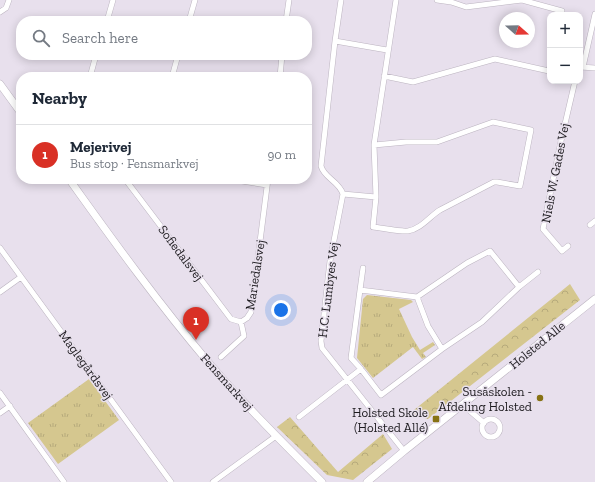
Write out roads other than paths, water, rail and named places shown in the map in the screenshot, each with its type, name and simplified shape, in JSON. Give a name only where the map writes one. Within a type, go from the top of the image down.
[{"type":"street","points":[[0,12],[6,8],[9,0]]},
{"type":"street","points":[[108,16],[113,0]]},
{"type":"street","points":[[190,16],[195,0]]},
{"type":"street","points":[[287,16],[289,0]]},
{"type":"street","points":[[341,0],[321,166],[324,173],[340,186],[343,194],[376,197]]},
{"type":"street","points":[[374,145],[406,142],[437,142],[493,122],[531,130],[520,186],[494,182],[440,210],[425,222],[408,231],[373,227],[376,197],[374,145],[396,0]]},
{"type":"street","points":[[437,0],[452,2],[466,7],[522,0],[562,12]]},
{"type":"street","points":[[583,59],[595,14]]},
{"type":"street","points":[[335,41],[388,50]]},
{"type":"street","points":[[384,76],[412,82],[495,59],[547,71]]},
{"type":"street","points":[[91,72],[95,60]]},
{"type":"street","points":[[173,72],[177,60]]},
{"type":"street","points":[[280,72],[282,60]]},
{"type":"street","points":[[583,67],[595,68]]},
{"type":"street","points":[[0,84],[16,105]]},
{"type":"street","name":"Niels W. Gades Vej","points":[[568,246],[562,251],[543,229],[574,84]]},
{"type":"street","name":"Fensmarkvej","points":[[73,184],[135,271],[209,363],[276,436],[322,482]]},
{"type":"street","name":"Sofiedalsvej","points":[[129,184],[231,319],[241,322]]},
{"type":"street","name":"Mariedalsvej","points":[[221,357],[244,336],[241,322],[247,318],[251,312],[268,184]]},
{"type":"street","name":"H.C. Lumbyes Vej","points":[[343,194],[330,261],[321,341],[322,348],[404,451]]},
{"type":"street","points":[[590,225],[595,221]]},
{"type":"street","name":"Maglegårdsvej","points":[[0,248],[171,482]]},
{"type":"street","points":[[360,290],[416,297],[466,263],[490,251],[519,288]]},
{"type":"street","points":[[363,268],[351,358],[382,396],[442,349],[482,322],[538,272]]},
{"type":"street","points":[[0,292],[21,277]]},
{"type":"street","points":[[416,297],[428,326],[442,349]]},
{"type":"street","name":"Holsted Alle","points":[[367,482],[595,299]]},
{"type":"street","points":[[299,417],[361,369]]},
{"type":"street","points":[[0,393],[64,482]]},
{"type":"street","points":[[463,405],[484,423]]},
{"type":"street","points":[[0,413],[10,406]]},
{"type":"street","points":[[213,482],[276,436]]},
{"type":"place","name":"Mejerivej","points":[[196,340]]},
{"type":"place","name":"Susåskolen - Afdeling Holsted","points":[[540,398]]},
{"type":"place","name":"Holsted Skole (Holsted Allé)","points":[[436,419]]}]
